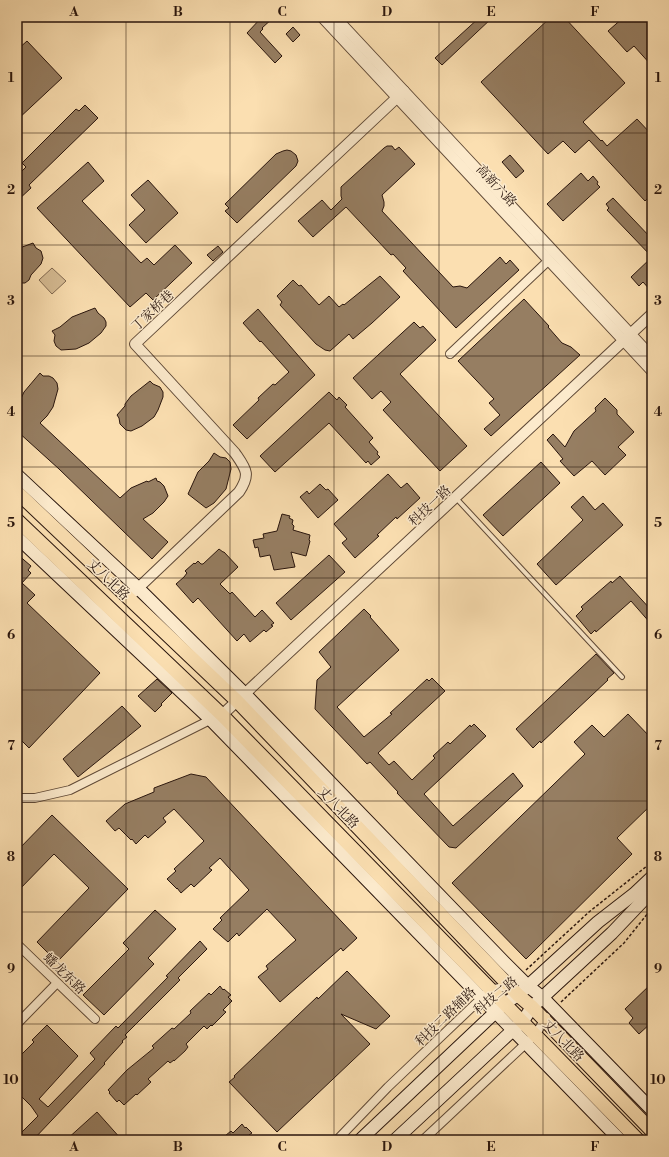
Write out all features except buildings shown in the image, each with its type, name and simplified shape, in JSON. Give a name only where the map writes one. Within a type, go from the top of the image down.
[{"type":"main road","points":[[17,475],[138,588],[241,697],[528,986],[554,1009],[652,1110]]},
{"type":"main road","name":"丈八北路","points":[[17,492],[128,598],[241,697],[514,991],[544,1019],[652,1131]]},
{"type":"main road","name":"丈八北路","points":[[17,520],[413,909],[499,1008],[523,1021],[638,1140]]},
{"type":"main road","points":[[17,537],[217,717]]},
{"type":"main road","name":"科技二路","points":[[360,1140],[499,1008],[514,991],[528,986],[598,922],[634,894],[652,877]]},
{"type":"main road","points":[[396,1140],[523,1021],[532,1007],[542,997],[612,933],[652,892]]},
{"type":"main road","points":[[499,1008],[513,1030],[620,1140]]},
{"type":"street","name":"高新六路","points":[[322,17],[401,94],[627,338],[652,371]]},
{"type":"street","name":"高新六路","points":[[336,17],[401,94],[549,260],[627,338],[652,357]]},
{"type":"street","name":"丁家桥巷","points":[[128,598],[239,492],[246,482],[246,474],[235,453],[135,344],[401,94]]},
{"type":"street","points":[[450,354],[549,260]]},
{"type":"street","name":"科技一路","points":[[217,717],[241,697],[456,498],[652,314]]},
{"type":"street","points":[[17,798],[35,798],[70,790],[217,717]]},
{"type":"street","name":"蟠龙东路","points":[[17,944],[95,1019]]},
{"type":"street","points":[[514,991],[519,977]]},
{"type":"street","points":[[17,1024],[57,982]]},
{"type":"street","name":"科技二路辅路","points":[[337,1140],[388,1087],[486,994],[514,991]]},
{"type":"street","points":[[423,1140],[536,1034],[544,1019],[554,1009]]},
{"type":"lane","points":[[456,498],[622,677]]},
{"type":"path","points":[[519,977],[589,912],[652,862]]},
{"type":"path","points":[[554,1009],[624,943],[652,908]]},
{"type":"shaded area","points":[[52,268],[66,281],[52,294],[39,280]]}]
